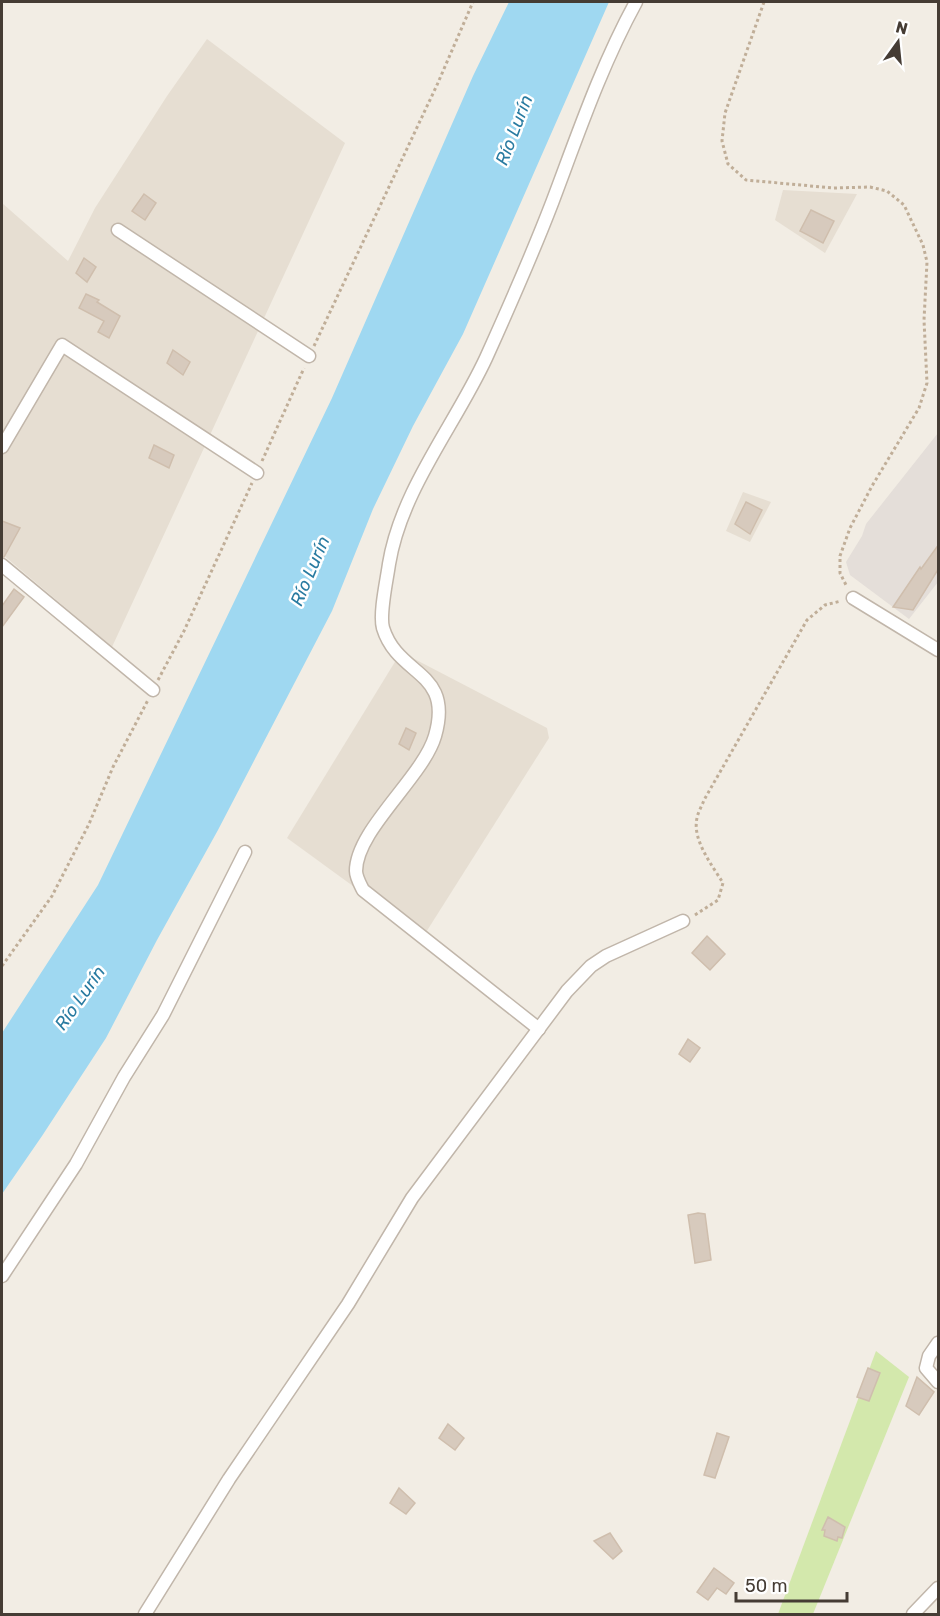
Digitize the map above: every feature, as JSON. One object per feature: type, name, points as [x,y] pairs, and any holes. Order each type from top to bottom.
[{"type":"street","points":[[539,1029],[363,890],[355,873],[360,851],[435,738],[441,709],[433,686],[398,654],[383,627],[384,596],[392,549],[411,496],[485,360],[551,205],[598,80],[636,2]]},
{"type":"street","points":[[118,230],[309,356]]},
{"type":"street","points":[[2,447],[62,345],[257,472]]},
{"type":"street","points":[[2,565],[153,690]]},
{"type":"street","points":[[853,598],[939,650]]},
{"type":"street","points":[[2,1276],[75,1164],[124,1077],[163,1015],[245,852]]},
{"type":"street","points":[[145,1614],[229,1479],[348,1304],[412,1198],[567,991],[591,966],[606,956],[683,921]]},
{"type":"street","points":[[939,1344],[929,1356],[926,1368],[939,1382]]},
{"type":"street","points":[[913,1614],[939,1588]]},
{"type":"path","points":[[2,966],[52,896],[89,824],[113,767],[184,631],[309,356],[437,85],[473,2]]},
{"type":"path","points":[[683,921],[704,911],[718,900],[723,883],[703,850],[696,830],[697,818],[704,800],[807,620],[825,605],[853,598],[840,573],[840,556],[850,528],[872,486],[919,408],[927,383],[924,320],[927,262],[923,245],[904,205],[886,190],[870,187],[833,188],[746,180],[728,164],[722,141],[725,113],[764,2]]},
{"type":"shaded area","points":[[207,39],[345,143],[112,647],[2,554],[2,203],[68,261],[95,208],[167,96]]},
{"type":"shaded area","points":[[783,190],[857,194],[825,253],[775,220]]},
{"type":"shaded area","points":[[938,433],[938,582],[909,619],[850,575],[846,562],[862,536],[866,524]]},
{"type":"shaded area","points":[[743,492],[771,502],[750,542],[726,531]]},
{"type":"shaded area","points":[[401,652],[547,728],[549,738],[423,937],[287,838]]},
{"type":"green space","points":[[876,1351],[909,1377],[813,1614],[778,1614]]},
{"type":"water","name":"Río Lurín","points":[[509,2],[609,2],[463,334],[413,426],[373,509],[332,611],[106,1038],[2,1194],[2,1033],[98,885],[332,398],[473,76]]},
{"type":"building","points":[[144,194],[156,203],[145,220],[132,211]]},
{"type":"building","points":[[811,210],[834,221],[823,243],[800,231]]},
{"type":"building","points":[[84,258],[96,267],[87,282],[76,273]]},
{"type":"building","points":[[86,294],[99,300],[97,302],[120,316],[109,338],[98,332],[104,321],[79,308]]},
{"type":"building","points":[[173,350],[190,362],[183,375],[167,363]]},
{"type":"building","points":[[154,445],[174,455],[169,468],[149,458]]},
{"type":"building","points":[[746,502],[762,510],[750,534],[735,524]]},
{"type":"building","points":[[2,521],[20,528],[4,557],[2,557]]},
{"type":"building","points":[[939,544],[939,568],[913,610],[893,607],[920,567],[921,569]]},
{"type":"building","points":[[14,589],[24,597],[2,627],[2,606]]},
{"type":"building","points":[[406,728],[416,733],[409,750],[399,744]]},
{"type":"building","points":[[707,936],[725,954],[710,970],[692,953]]},
{"type":"building","points":[[688,1039],[700,1048],[690,1062],[679,1054]]},
{"type":"building","points":[[705,1214],[711,1260],[695,1263],[688,1215]]},
{"type":"building","points":[[868,1368],[880,1373],[869,1401],[857,1397]]},
{"type":"building","points":[[917,1377],[934,1392],[919,1415],[906,1406]]},
{"type":"building","points":[[448,1424],[464,1438],[455,1450],[439,1438]]},
{"type":"building","points":[[717,1433],[729,1437],[715,1478],[704,1475]]},
{"type":"building","points":[[399,1488],[415,1503],[406,1514],[390,1503]]},
{"type":"building","points":[[828,1517],[845,1527],[842,1538],[838,1537],[837,1541],[824,1536],[825,1530],[822,1530]]},
{"type":"building","points":[[610,1533],[622,1551],[613,1559],[594,1541]]},
{"type":"building","points":[[714,1568],[734,1583],[726,1594],[717,1588],[708,1600],[697,1592]]}]
